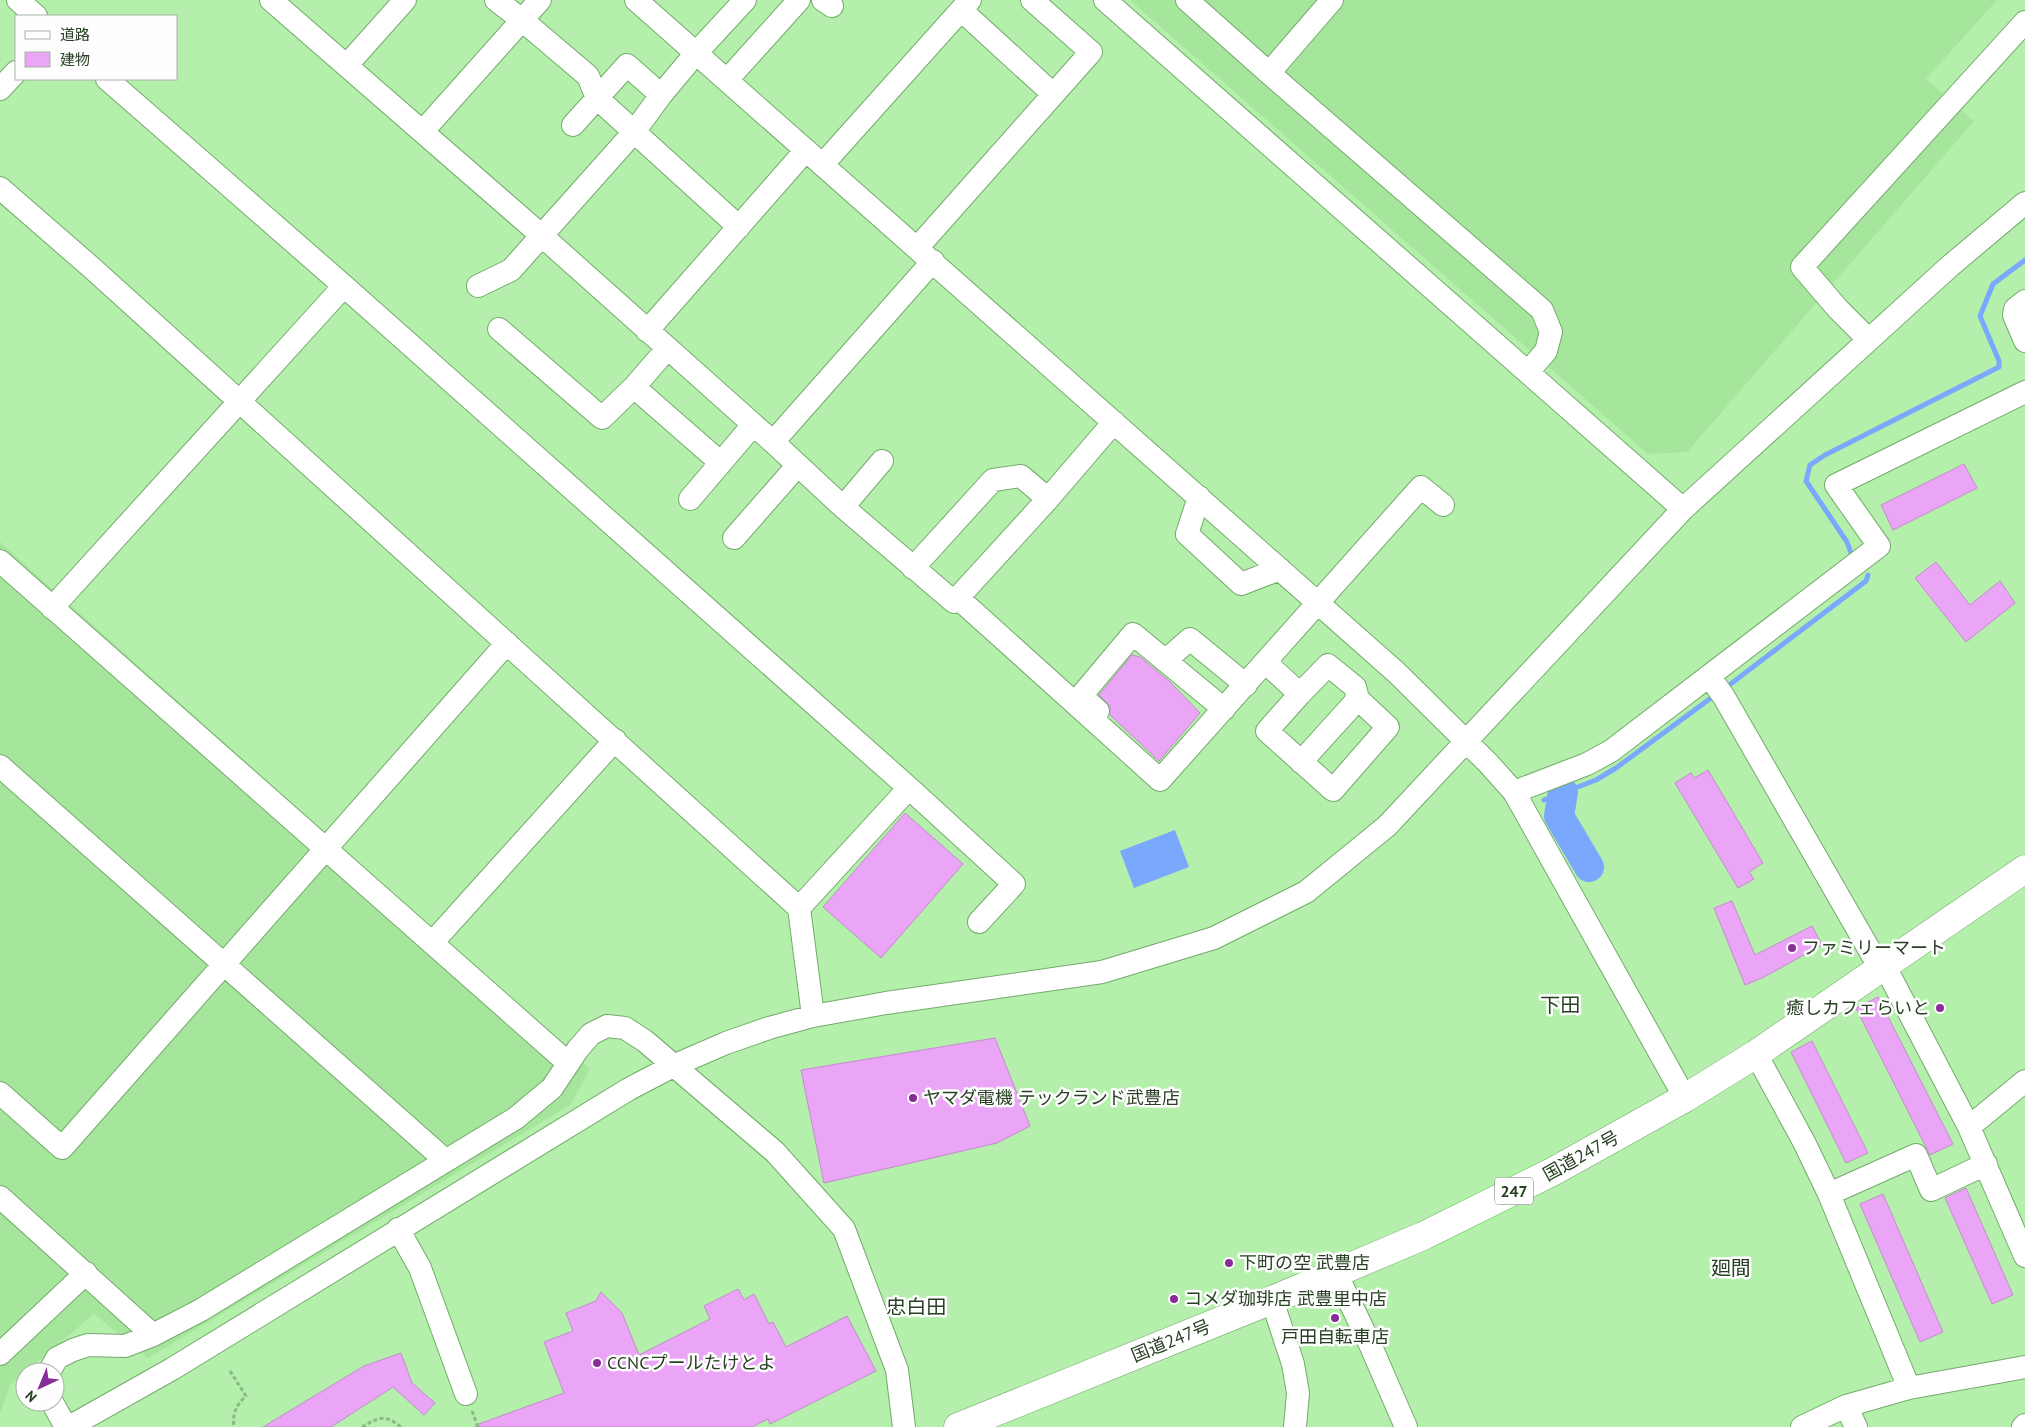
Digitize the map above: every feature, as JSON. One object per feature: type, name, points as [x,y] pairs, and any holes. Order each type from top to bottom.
[{"type":"highway","name":"国道247号","points":[[958,1427],[1272,1300],[1423,1236],[1554,1171],[1685,1098],[1756,1054],[1881,966],[2025,869]]},
{"type":"street","points":[[18,0],[35,15]]},
{"type":"street","points":[[271,0],[542,235],[843,507],[954,602],[1048,499],[1114,422]]},
{"type":"street","points":[[347,66],[405,0]]},
{"type":"street","points":[[496,0],[588,76],[597,98],[739,227]]},
{"type":"street","points":[[423,131],[540,0]]},
{"type":"street","points":[[636,0],[1397,673],[1514,792],[1685,1098]]},
{"type":"street","points":[[478,286],[511,270],[634,132],[661,95],[696,53],[745,0]]},
{"type":"street","points":[[726,80],[799,0]]},
{"type":"street","points":[[773,442],[1053,94],[1091,52],[1032,0]]},
{"type":"street","points":[[1105,0],[1683,509]]},
{"type":"street","points":[[1188,0],[1269,73],[1542,310],[1551,332],[1546,351],[1528,372]]},
{"type":"street","points":[[1269,73],[1332,0]]},
{"type":"street","points":[[647,331],[739,227],[815,157],[966,5],[1053,94]]},
{"type":"street","points":[[1868,339],[1838,309],[1802,267],[2025,22]]},
{"type":"street","points":[[573,125],[627,65],[661,95]]},
{"type":"street","points":[[0,89],[15,73]]},
{"type":"street","points":[[108,80],[344,286],[909,788],[1014,884],[979,922]]},
{"type":"street","points":[[0,188],[239,401],[799,908],[813,1016]]},
{"type":"street","points":[[58,1412],[67,1427],[172,1369],[398,1229],[630,1089],[673,1066],[726,1043],[769,1028],[813,1016],[886,1003],[1102,972],[1214,938],[1306,892],[1386,826],[1683,509],[1868,339],[2025,202]]},
{"type":"street","points":[[52,608],[344,286]]},
{"type":"street","points":[[2025,300],[2015,309],[2014,315],[2025,341]]},
{"type":"street","points":[[498,329],[602,418],[634,387],[667,349]]},
{"type":"street","points":[[634,387],[721,463]]},
{"type":"street","points":[[1514,792],[1600,758],[1716,685],[1879,546],[1836,485],[2025,392]]},
{"type":"street","points":[[690,499],[753,425]]},
{"type":"street","points":[[843,507],[882,461]]},
{"type":"street","points":[[734,538],[798,465]]},
{"type":"street","points":[[913,568],[993,480],[1021,476],[1048,499]]},
{"type":"street","points":[[1162,779],[1421,487],[1443,505]]},
{"type":"street","points":[[1199,497],[1187,534],[1241,584],[1280,569]]},
{"type":"street","points":[[0,561],[568,1063]]},
{"type":"street","points":[[958,598],[1162,779]]},
{"type":"street","points":[[1162,779],[1081,696],[1133,634],[1224,709]]},
{"type":"street","points":[[1166,660],[1190,639],[1246,685]]},
{"type":"street","points":[[0,1093],[62,1148],[507,643]]},
{"type":"street","points":[[1266,663],[1300,694]]},
{"type":"street","points":[[1328,665],[1355,686],[1358,700],[1388,727],[1333,790],[1267,732],[1300,694],[1328,665]]},
{"type":"street","points":[[1716,685],[1872,956],[1891,978],[1969,1127],[2025,1256]]},
{"type":"street","points":[[1301,762],[1358,700]]},
{"type":"street","points":[[432,943],[615,740]]},
{"type":"street","points":[[0,766],[445,1160]]},
{"type":"street","points":[[799,908],[909,788]]},
{"type":"street","points":[[55,1362],[57,1358],[73,1350],[88,1346],[125,1346],[154,1335],[202,1310],[523,1112],[552,1088],[578,1049],[591,1034],[607,1026],[625,1028],[645,1041],[775,1152],[844,1229],[897,1370],[904,1427]]},
{"type":"street","points":[[1756,1054],[1804,1142],[1829,1194],[1909,1388]]},
{"type":"street","points":[[1969,1127],[2025,1082]]},
{"type":"street","points":[[1829,1194],[1916,1155],[1931,1190],[1986,1164]]},
{"type":"street","points":[[0,1196],[154,1335]]},
{"type":"street","points":[[398,1229],[420,1268],[466,1394]]},
{"type":"street","points":[[0,1354],[86,1272]]},
{"type":"street","points":[[1336,1273],[1406,1427]]},
{"type":"street","points":[[1272,1300],[1293,1364],[1298,1393],[1295,1427]]},
{"type":"street","points":[[1802,1427],[1846,1406],[1909,1388],[2025,1367]]},
{"type":"street","points":[[1846,1406],[1856,1427]]},
{"type":"path","points":[[230,1371],[246,1396],[235,1410],[233,1418],[234,1427]]},
{"type":"path","points":[[362,1427],[376,1419],[384,1418],[401,1427]]},
{"type":"shaded area","points":[[1130,0],[1997,0],[1926,79],[1974,121],[1687,452],[1648,454]]},
{"type":"shaded area","points":[[0,542],[590,1069],[570,1105],[148,1358],[94,1314],[37,1362],[15,1362],[15,1381],[10,1385],[0,1414]]},
{"type":"water","points":[[1175,830],[1189,867],[1134,888],[1120,851]]},
{"type":"building","points":[[1964,464],[1977,488],[1893,530],[1881,505]]},
{"type":"building","points":[[1936,562],[1970,605],[2000,581],[2015,603],[1966,642],[1915,578]]},
{"type":"building","points":[[1132,655],[1140,657],[1169,681],[1200,713],[1159,761],[1110,715],[1110,706],[1099,695]]},
{"type":"building","points":[[1708,770],[1763,863],[1749,872],[1754,879],[1738,888],[1675,783],[1691,773],[1694,778]]},
{"type":"building","points":[[905,813],[963,864],[881,958],[823,907]]},
{"type":"building","points":[[1732,901],[1755,955],[1812,926],[1822,945],[1764,977],[1745,985],[1714,908]]},
{"type":"building","points":[[1878,997],[1953,1144],[1930,1155],[1856,1008]]},
{"type":"building","name":"ヤマダ電機 テックランド武豊店","points":[[995,1038],[1030,1126],[997,1143],[824,1183],[801,1070]]},
{"type":"building","points":[[1812,1041],[1868,1153],[1846,1163],[1791,1052]]},
{"type":"building","points":[[1966,1188],[2013,1295],[1992,1304],[1945,1198]]},
{"type":"building","points":[[1883,1194],[1943,1332],[1920,1342],[1860,1204]]},
{"type":"building","points":[[738,1289],[744,1300],[754,1294],[769,1324],[773,1322],[786,1347],[847,1316],[876,1371],[770,1424],[768,1419],[752,1427],[476,1427],[476,1425],[564,1393],[544,1342],[573,1331],[566,1313],[596,1301],[601,1292],[622,1313],[639,1355],[710,1319],[704,1306]]},
{"type":"building","points":[[401,1353],[412,1383],[435,1403],[424,1415],[393,1387],[331,1427],[263,1427],[364,1366]]},
{"type":"waterway","points":[[1851,553],[1847,542],[1806,481],[1810,465],[1825,455],[1999,367],[1999,361],[1980,316],[1993,284],[2025,260]]},
{"type":"waterway","points":[[1724,689],[1866,581],[1868,575]]},
{"type":"waterway","points":[[1544,800],[1596,780],[1616,768],[1715,695]]},
{"type":"waterway","points":[[1563,792],[1559,816],[1589,867]]},
{"type":"place","name":"ファミリーマート","points":[[1792,948]]},
{"type":"place","name":"癒しカフェらいと","points":[[1940,1008]]},
{"type":"place","name":"ヤマダ電機 テックランド武豊店","points":[[913,1098]]},
{"type":"place","name":"下町の空 武豊店","points":[[1229,1263]]},
{"type":"place","name":"コメダ珈琲店 武豊里中店","points":[[1174,1299]]},
{"type":"place","name":"戸田自転車店","points":[[1335,1318]]},
{"type":"place","name":"CCNCプールたけとよ","points":[[597,1363]]},
{"type":"district","name":"下田","points":[[1560,1005]]},
{"type":"district","name":"廻間","points":[[1731,1268]]},
{"type":"district","name":"忠白田","points":[[916,1307]]}]
